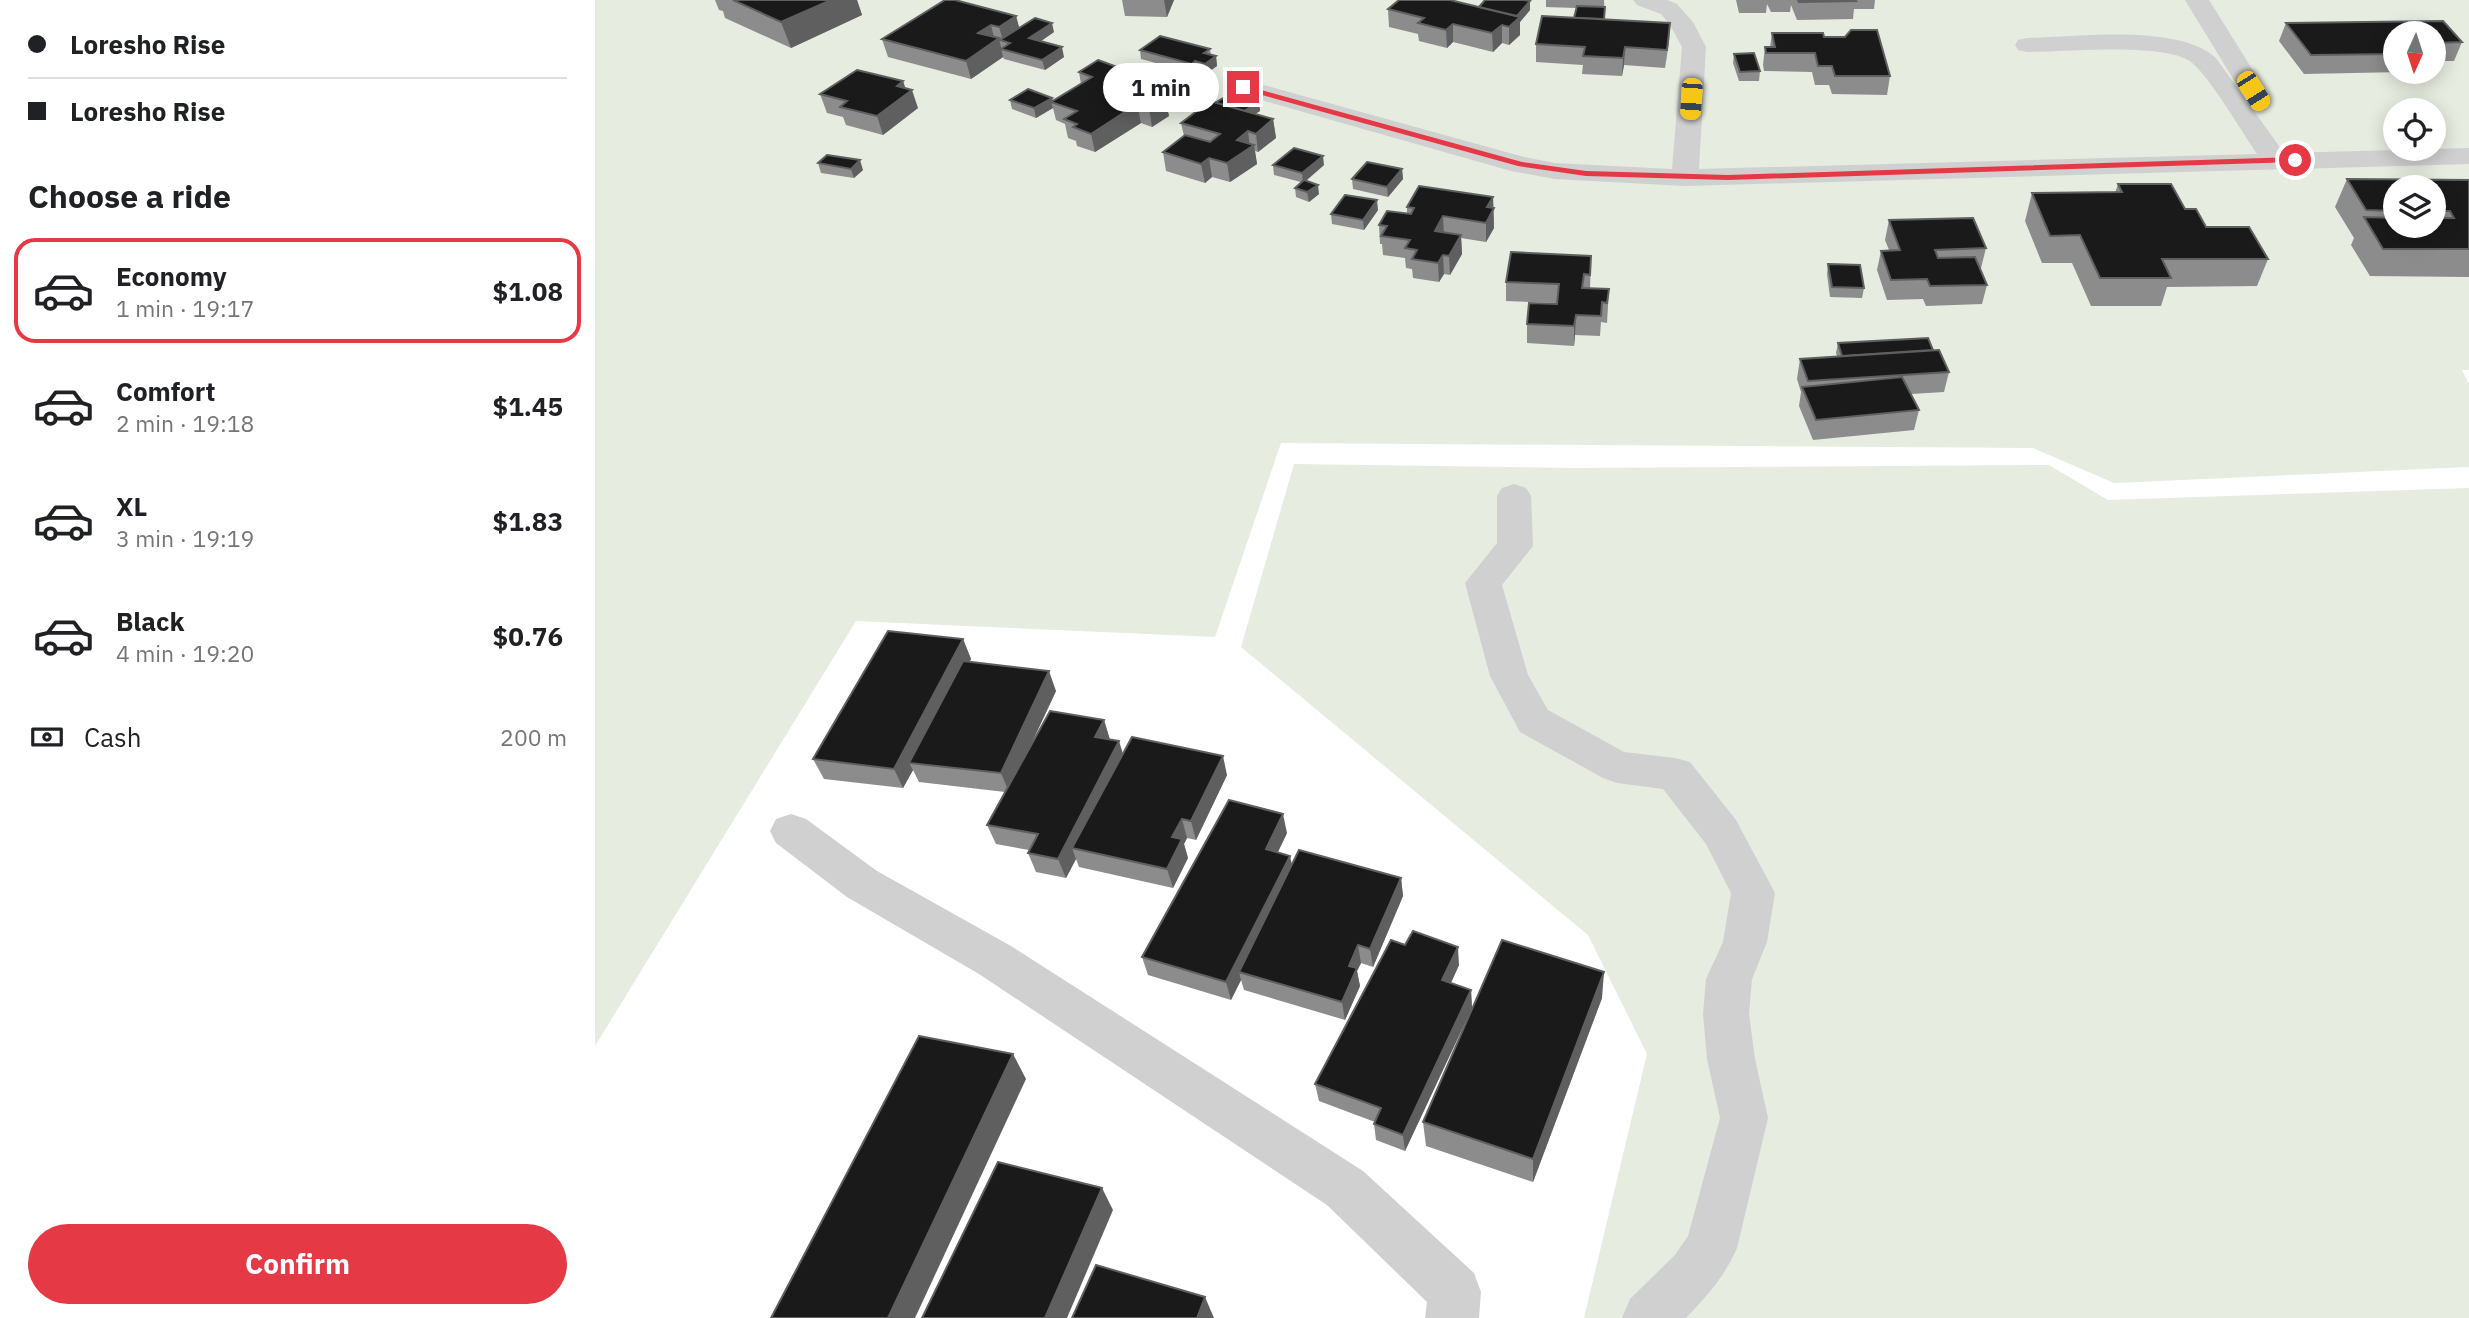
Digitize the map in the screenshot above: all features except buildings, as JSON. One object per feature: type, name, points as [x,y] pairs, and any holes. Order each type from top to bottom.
[{"type":"street","points":[[1645,0],[1669,9],[1681,22],[1694,47],[1685,178]]},
{"type":"street","points":[[2197,0],[2285,160]]},
{"type":"street","points":[[2027,45],[2150,46],[2180,48],[2197,54],[2285,160]]},
{"type":"street","points":[[1243,87],[1521,164],[1586,174],[1685,178],[2469,156]]},
{"type":"street","points":[[1514,496],[1515,546],[1483,583],[1509,676],[1534,721],[1617,767],[1675,774],[1721,832],[1753,893],[1745,942],[1729,979],[1726,1014],[1731,1059],[1744,1118],[1711,1248],[1693,1273],[1649,1318]]},
{"type":"street","points":[[791,831],[862,884],[995,960],[1345,1188],[1455,1292],[1452,1318]]},
{"type":"shaded area","points":[[595,0],[2469,0],[2469,370],[2462,370],[2469,384],[2469,467],[2114,483],[2033,448],[1281,443],[1215,637],[856,621],[595,1046]]},
{"type":"shaded area","points":[[1294,464],[1574,468],[2049,465],[2108,500],[2469,488],[2469,1318],[1584,1318],[1647,1054],[1588,935],[1241,647]]},
{"type":"route","points":[[1243,87],[1521,164],[1586,174],[1685,178],[2295,160]]}]
